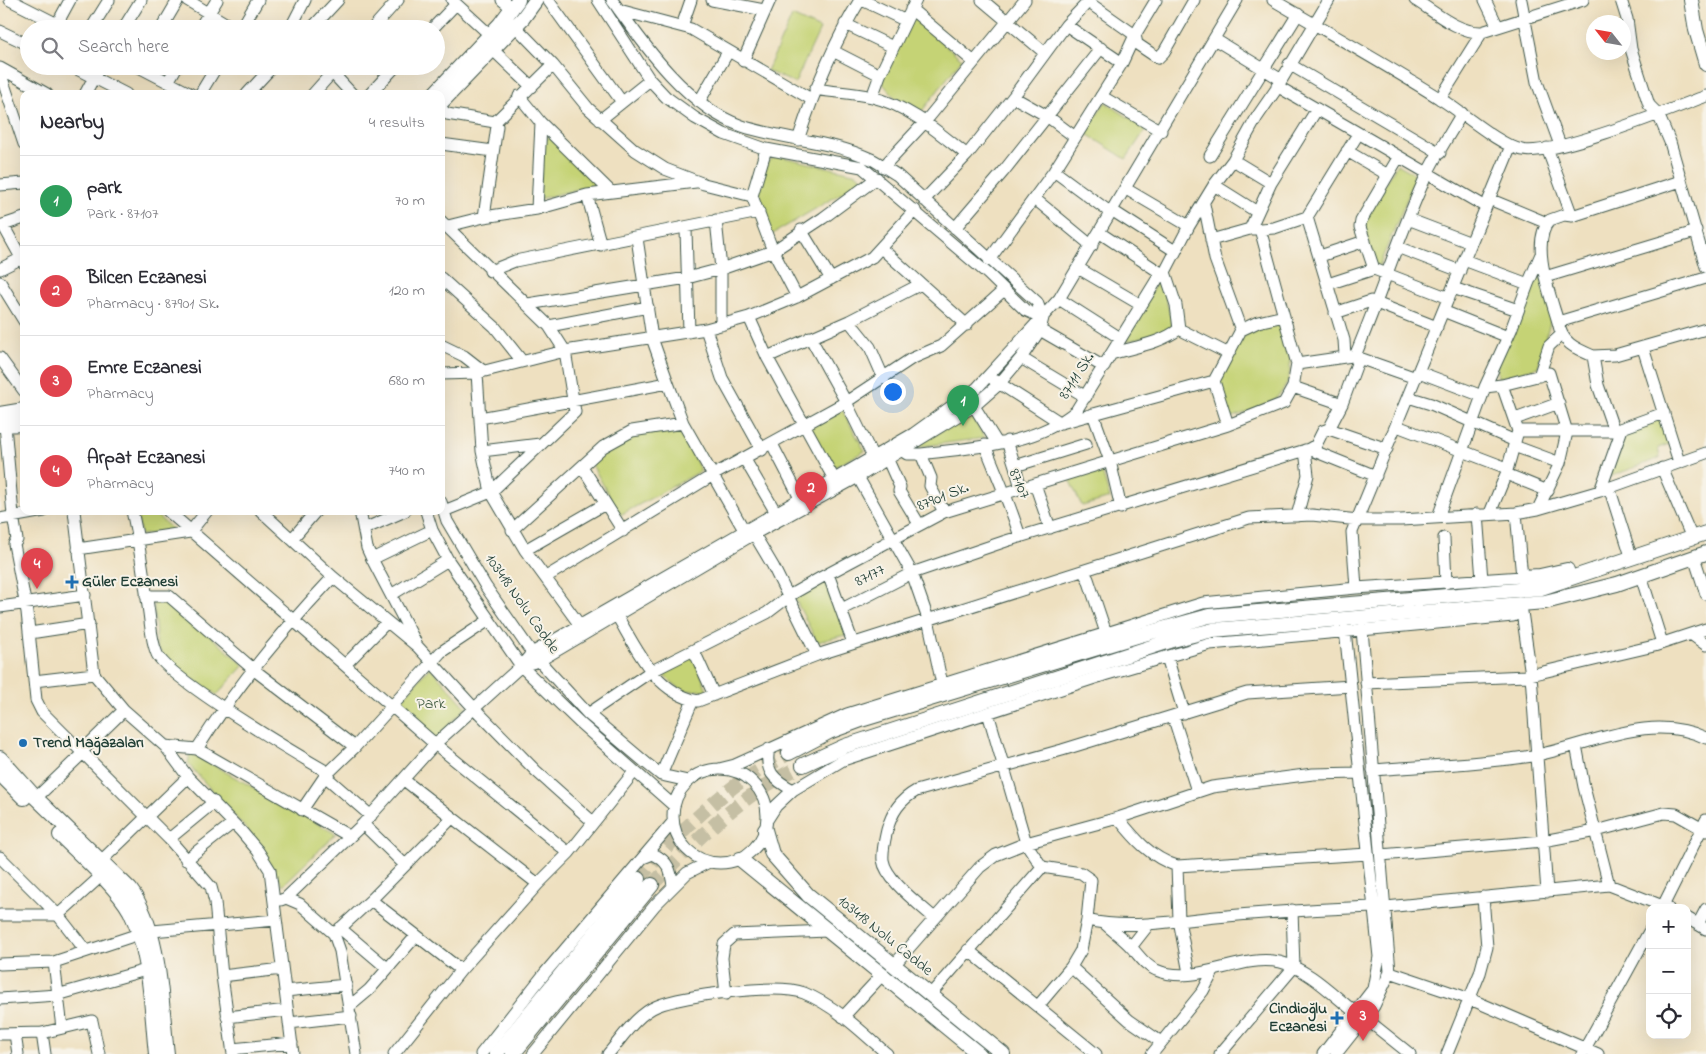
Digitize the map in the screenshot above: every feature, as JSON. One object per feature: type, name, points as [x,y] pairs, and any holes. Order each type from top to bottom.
[{"type":"main road","points":[[445,99],[515,26],[536,0]]},
{"type":"main road","points":[[1691,0],[1694,24],[1706,64]]},
{"type":"main road","points":[[1697,0],[1705,40]]},
{"type":"main road","points":[[438,90],[490,35],[511,3]]},
{"type":"main road","points":[[2,421],[20,412]]},
{"type":"main road","points":[[2,421],[20,423]]},
{"type":"main road","points":[[789,753],[829,732],[864,719],[1209,616],[1542,588],[1631,556],[1706,533]]},
{"type":"main road","points":[[1522,612],[1546,602],[1617,584],[1700,555]]},
{"type":"main road","points":[[1522,577],[1552,574],[1591,563],[1631,556]]},
{"type":"main road","points":[[803,764],[845,746],[1173,640],[1213,630],[1546,602]]},
{"type":"main road","points":[[0,758],[36,798],[130,889],[141,904],[167,1054]]},
{"type":"main road","points":[[0,774],[100,877],[129,910],[145,932],[146,970],[156,1054]]},
{"type":"main road","name":"103418 Nolu Cadde","points":[[766,825],[772,854],[808,895],[1002,1054]]},
{"type":"main road","points":[[740,859],[979,1054]]},
{"type":"main road","points":[[496,1054],[639,879]]},
{"type":"main road","points":[[513,1054],[652,885]]},
{"type":"street","points":[[10,0],[24,3],[52,20]]},
{"type":"street","points":[[64,20],[70,0]]},
{"type":"street","points":[[96,20],[109,0]]},
{"type":"street","points":[[129,20],[141,0]]},
{"type":"street","points":[[166,20],[178,0]]},
{"type":"street","points":[[188,0],[220,20]]},
{"type":"street","points":[[205,20],[217,0]]},
{"type":"street","points":[[246,20],[258,0]]},
{"type":"street","points":[[295,20],[305,0]]},
{"type":"street","points":[[319,20],[338,0]]},
{"type":"street","points":[[380,20],[398,0]]},
{"type":"street","points":[[548,0],[622,102]]},
{"type":"street","points":[[598,0],[650,80],[666,97],[695,118],[724,134],[766,150],[862,167],[915,210],[1025,310],[1043,318]]},
{"type":"street","points":[[274,901],[286,898],[367,820],[435,744],[473,707],[521,666],[616,614],[749,532],[775,511],[873,457],[954,407],[994,380],[1021,358],[1040,330],[1043,318],[1037,302],[924,200],[883,166],[872,159],[840,148],[798,140],[740,125],[699,102],[661,65],[612,0]]},
{"type":"street","points":[[682,26],[691,0]]},
{"type":"street","points":[[712,0],[767,5],[743,61]]},
{"type":"street","points":[[798,140],[813,94],[845,24],[861,0],[904,20]]},
{"type":"street","points":[[982,0],[1045,53]]},
{"type":"street","points":[[883,166],[925,122],[1025,0]]},
{"type":"street","points":[[989,260],[1054,171],[1122,63],[1135,35],[1156,0]]},
{"type":"street","points":[[924,200],[967,155],[1014,97],[1066,25],[1089,1],[1135,35],[1137,44],[1158,58],[1164,52],[1194,0]]},
{"type":"street","points":[[536,657],[579,624],[749,532],[858,477],[974,406],[1031,328],[1060,299],[1161,132],[1237,0]]},
{"type":"street","points":[[1273,0],[1440,99],[1511,146],[1522,150],[1560,145],[1658,114],[1706,96]]},
{"type":"street","name":"87111 Sk.","points":[[901,450],[907,454],[921,454],[1002,442],[1045,432],[1061,424],[1076,411],[1120,338],[1163,273],[1214,185],[1233,160],[1329,0]]},
{"type":"street","points":[[1415,0],[1466,30],[1482,32],[1577,1]]},
{"type":"street","points":[[1485,0],[1497,26]]},
{"type":"street","points":[[1522,0],[1537,82],[1560,145]]},
{"type":"street","points":[[1620,0],[1627,19],[1631,49],[1649,104],[1658,114],[1670,142],[1706,267]]},
{"type":"street","points":[[439,20],[454,2],[490,35]]},
{"type":"street","points":[[872,97],[904,20],[914,5],[974,62]]},
{"type":"street","points":[[619,10],[691,29],[743,61],[813,94],[872,97],[896,106],[925,122],[967,155]]},
{"type":"street","points":[[1210,156],[1298,14]]},
{"type":"street","points":[[845,24],[892,47]]},
{"type":"street","points":[[1066,25],[1122,63]]},
{"type":"street","points":[[515,26],[553,65],[600,120],[642,155],[665,169],[697,182],[752,196]]},
{"type":"street","points":[[0,31],[20,41]]},
{"type":"street","points":[[1440,99],[1482,32]]},
{"type":"street","points":[[1214,39],[1263,70],[1316,109],[1427,175],[1488,203],[1547,223],[1564,215],[1572,216],[1681,181]]},
{"type":"street","points":[[955,228],[1003,172],[1102,48]]},
{"type":"street","points":[[492,49],[532,87]]},
{"type":"street","points":[[833,51],[880,75]]},
{"type":"street","points":[[699,102],[728,52]]},
{"type":"street","points":[[1289,64],[1440,152]]},
{"type":"street","points":[[495,122],[553,65]]},
{"type":"street","points":[[0,70],[39,90]]},
{"type":"street","points":[[0,70],[4,100],[20,123]]},
{"type":"street","points":[[90,75],[118,90]]},
{"type":"street","points":[[155,75],[183,90]]},
{"type":"street","points":[[168,82],[172,75]]},
{"type":"street","points":[[202,90],[212,75]]},
{"type":"street","points":[[251,90],[264,75]]},
{"type":"street","points":[[316,90],[327,75]]},
{"type":"street","points":[[337,75],[349,90]]},
{"type":"street","points":[[374,90],[388,75]]},
{"type":"street","points":[[87,90],[94,77]]},
{"type":"street","points":[[600,120],[650,80]]},
{"type":"street","points":[[520,96],[541,123],[611,192]]},
{"type":"street","points":[[1101,96],[1161,132]]},
{"type":"street","points":[[1014,97],[1047,116],[1075,138]]},
{"type":"street","points":[[1316,109],[1271,183],[1256,212],[1255,229],[1284,316],[1297,364],[1292,387],[1342,404]]},
{"type":"street","points":[[445,112],[495,122]]},
{"type":"street","points":[[1329,429],[1342,404],[1353,357],[1377,303],[1386,273],[1408,219],[1427,175],[1462,113]]},
{"type":"street","points":[[484,217],[497,126],[495,122]]},
{"type":"street","points":[[537,209],[541,123]]},
{"type":"street","points":[[1211,240],[1255,229],[1274,228],[1307,218],[1358,134]]},
{"type":"street","points":[[445,145],[493,152]]},
{"type":"street","points":[[1356,588],[1352,532],[1511,146]]},
{"type":"street","points":[[1547,148],[1572,216]]},
{"type":"street","points":[[766,150],[752,196],[773,251],[796,297]]},
{"type":"street","points":[[1347,151],[1388,175]]},
{"type":"street","points":[[1374,268],[1360,227],[1361,221],[1398,158]]},
{"type":"street","points":[[1233,160],[1271,183]]},
{"type":"street","points":[[1054,171],[1112,212],[1175,251]]},
{"type":"street","points":[[528,304],[687,278],[721,269],[773,251],[801,230],[823,218],[877,178]]},
{"type":"street","points":[[445,224],[537,209],[587,195],[697,182]]},
{"type":"street","points":[[0,185],[20,183]]},
{"type":"street","points":[[1214,185],[1256,212]]},
{"type":"street","points":[[1126,189],[1189,226]]},
{"type":"street","points":[[587,195],[601,245]]},
{"type":"street","points":[[1035,199],[1092,246]]},
{"type":"street","points":[[1204,204],[1211,240],[1224,285],[1241,330]]},
{"type":"street","points":[[445,374],[479,371],[565,351],[706,329],[749,317],[796,297],[872,257],[915,210]]},
{"type":"street","points":[[490,271],[515,261],[759,212]]},
{"type":"street","points":[[1307,218],[1344,340],[1353,357]]},
{"type":"street","points":[[20,219],[2,226],[20,254]]},
{"type":"street","points":[[1408,219],[1471,243]]},
{"type":"street","points":[[716,220],[721,269],[721,325]]},
{"type":"street","points":[[1438,517],[1471,423],[1541,254],[1547,223]]},
{"type":"street","points":[[445,225],[490,271],[528,304],[549,326],[565,351],[575,412],[491,492],[445,506]]},
{"type":"street","points":[[686,228],[689,332]]},
{"type":"street","points":[[801,230],[831,279]]},
{"type":"street","points":[[1544,277],[1696,230]]},
{"type":"street","points":[[1100,233],[1163,273],[1176,305],[1178,328],[1170,336],[1111,354]]},
{"type":"street","points":[[637,238],[646,286],[652,338],[683,422],[713,475],[773,566],[787,598],[817,655]]},
{"type":"street","points":[[1320,256],[1365,241]]},
{"type":"street","points":[[1397,247],[1528,284]]},
{"type":"street","points":[[881,248],[967,324]]},
{"type":"street","points":[[1541,254],[1544,277],[1558,322],[1560,335],[1572,347],[1593,356],[1615,355],[1706,329]]},
{"type":"street","points":[[0,269],[20,260]]},
{"type":"street","points":[[1078,268],[1141,305]]},
{"type":"street","points":[[1328,284],[1374,268],[1451,293],[1518,310]]},
{"type":"street","points":[[1558,322],[1706,278]]},
{"type":"street","points":[[0,282],[20,314]]},
{"type":"street","points":[[445,282],[495,327],[522,361]]},
{"type":"street","points":[[767,357],[810,336],[849,321],[921,284]]},
{"type":"street","points":[[546,577],[623,532],[713,475],[762,450],[846,402],[884,379],[911,359],[941,346],[1004,290]]},
{"type":"street","points":[[1060,299],[1120,338]]},
{"type":"street","points":[[1336,313],[1371,301],[1437,327]]},
{"type":"street","points":[[549,326],[648,307]]},
{"type":"street","points":[[1443,312],[1508,337]]},
{"type":"street","points":[[1228,425],[1214,381],[1227,353],[1241,330],[1258,322],[1284,316]]},
{"type":"street","points":[[749,317],[767,357],[834,479]]},
{"type":"street","points":[[849,321],[870,347],[884,379]]},
{"type":"street","points":[[1178,328],[1227,353]]},
{"type":"street","points":[[706,329],[722,378],[762,450]]},
{"type":"street","points":[[1040,330],[1104,367]]},
{"type":"street","points":[[1539,376],[1549,346],[1560,335]]},
{"type":"street","points":[[810,336],[873,457]]},
{"type":"street","points":[[445,346],[464,356],[479,371],[482,452],[491,492],[525,550],[579,624]]},
{"type":"street","points":[[1643,348],[1679,462]]},
{"type":"street","points":[[1593,356],[1598,385],[1618,430],[1605,489],[1631,556]]},
{"type":"street","points":[[1297,364],[1353,357],[1484,391],[1549,373],[1567,432],[1560,463],[1538,509]]},
{"type":"street","points":[[0,358],[3,370],[20,387]]},
{"type":"street","points":[[1021,358],[1086,397]]},
{"type":"street","points":[[994,380],[1061,424],[1214,381]]},
{"type":"street","points":[[480,418],[668,383]]},
{"type":"street","points":[[1490,513],[1506,471],[1515,439],[1515,419],[1502,385]]},
{"type":"street","name":"87901 Sk.","points":[[588,714],[650,672],[767,613],[787,598],[828,574],[944,512],[1003,492],[1228,425],[1284,403],[1292,387]]},
{"type":"street","points":[[1408,397],[1431,404],[1471,423],[1515,439],[1560,463]]},
{"type":"street","points":[[1515,419],[1559,403]]},
{"type":"street","points":[[974,406],[1002,442],[1015,466],[1021,488]]},
{"type":"street","points":[[1515,439],[1567,432],[1618,430],[1664,413]]},
{"type":"street","points":[[1093,414],[1110,461],[1122,508]]},
{"type":"street","points":[[2,421],[17,540],[14,544],[30,633],[36,700],[42,712],[168,839],[210,887],[215,902],[222,976],[233,1052],[292,1048],[270,870],[258,851],[214,802],[188,777],[165,746],[124,710],[94,674],[86,594],[74,515]]},
{"type":"street","points":[[512,530],[583,468],[604,447],[632,431],[683,422]]},
{"type":"street","points":[[1397,426],[1462,449],[1548,491]]},
{"type":"street","points":[[1307,450],[1316,445],[1323,431],[1329,429],[1387,449]]},
{"type":"street","points":[[482,452],[540,444]]},
{"type":"street","points":[[772,444],[800,498]]},
{"type":"street","points":[[1015,466],[1086,444]]},
{"type":"street","name":"87107","points":[[985,445],[1003,492],[1012,509],[1020,537]]},
{"type":"street","points":[[1307,450],[1376,476]]},
{"type":"street","points":[[1297,516],[1308,475],[1307,450]]},
{"type":"street","name":"87177","points":[[842,609],[912,573],[1020,537],[1122,508],[1307,450]]},
{"type":"street","points":[[616,614],[650,672],[666,687],[686,698],[698,701],[853,643],[1250,518],[1312,515],[1358,520],[1425,519],[1490,513],[1516,513],[1538,509],[1605,489],[1706,452]]},
{"type":"street","points":[[921,454],[931,478],[930,486],[944,512]]},
{"type":"street","points":[[744,458],[775,511]]},
{"type":"street","points":[[887,458],[900,486],[899,491],[919,524]]},
{"type":"street","points":[[583,468],[623,532]]},
{"type":"street","points":[[1662,468],[1692,538]]},
{"type":"street","points":[[858,477],[912,573],[928,619],[942,684]]},
{"type":"street","points":[[1035,484],[1050,528]]},
{"type":"street","points":[[525,550],[605,504]]},
{"type":"street","points":[[1516,513],[1522,577],[1356,588],[1203,603],[829,720],[735,765],[702,772],[688,782],[679,793],[674,806],[674,822],[681,843],[694,856],[707,862],[721,863],[740,859],[756,847],[776,806],[793,790],[843,760],[1167,656],[1210,644],[1345,630],[1513,616],[1522,612],[1531,675],[1547,892]]},
{"type":"street","points":[[0,519],[20,514]]},
{"type":"street","name":"103418 Nolu Cadde","points":[[445,514],[447,521],[486,587],[536,657],[588,714],[661,775],[688,782]]},
{"type":"street","points":[[1477,514],[1482,580]]},
{"type":"street","points":[[133,515],[152,640],[158,656],[171,669],[223,707],[327,775],[406,865]]},
{"type":"street","points":[[172,515],[392,708],[569,853]]},
{"type":"street","points":[[78,548],[190,532],[204,515]]},
{"type":"street","points":[[265,515],[333,577],[418,647],[473,707],[536,771],[593,822]]},
{"type":"street","points":[[292,539],[313,515]]},
{"type":"street","points":[[361,515],[372,559],[418,647]]},
{"type":"street","points":[[364,529],[396,515]]},
{"type":"street","points":[[427,515],[432,530],[448,560],[521,666],[580,723],[674,806]]},
{"type":"street","points":[[372,559],[432,530]]},
{"type":"street","points":[[1444,538],[1446,583]]},
{"type":"street","points":[[1700,555],[1706,594]]},
{"type":"street","points":[[391,595],[448,560]]},
{"type":"street","points":[[1083,571],[1088,579],[1106,633]]},
{"type":"street","points":[[828,574],[853,643]]},
{"type":"street","points":[[1641,576],[1662,644]]},
{"type":"street","points":[[197,749],[223,707],[253,668],[293,620],[333,577]]},
{"type":"street","points":[[0,605],[25,604],[86,594]]},
{"type":"street","points":[[146,596],[169,596],[253,668],[355,747]]},
{"type":"street","points":[[302,810],[327,775],[392,708],[441,652],[490,620]]},
{"type":"street","points":[[344,666],[387,622]]},
{"type":"street","points":[[30,633],[89,624]]},
{"type":"street","points":[[1323,1054],[1382,992],[1390,972],[1362,629]]},
{"type":"street","points":[[1366,683],[1531,675],[1662,644],[1706,629]]},
{"type":"street","points":[[1336,1054],[1361,1015],[1373,989],[1379,957],[1345,630]]},
{"type":"street","points":[[1691,634],[1706,646]]},
{"type":"street","points":[[694,651],[714,696]]},
{"type":"street","points":[[1167,656],[1178,714],[1197,792]]},
{"type":"street","points":[[34,681],[94,674]]},
{"type":"street","points":[[934,917],[898,885],[889,874],[883,861],[884,844],[895,808],[904,797],[916,791],[1247,693],[1350,686]]},
{"type":"street","points":[[661,775],[693,700]]},
{"type":"street","points":[[36,798],[124,710]]},
{"type":"street","points":[[988,713],[1026,843],[1042,867],[1081,873],[1088,876],[1091,880],[1087,920],[1081,950],[1071,968],[1038,1006]]},
{"type":"street","points":[[1373,770],[1537,754],[1641,729],[1673,727],[1692,731],[1706,738]]},
{"type":"street","points":[[1576,745],[1584,787],[1609,885]]},
{"type":"street","points":[[165,746],[197,749],[349,836]]},
{"type":"street","points":[[769,749],[767,762],[769,771],[778,782],[793,790]]},
{"type":"street","points":[[719,769],[738,772],[754,784],[764,800],[766,825]]},
{"type":"street","points":[[394,1054],[461,970],[538,884],[569,853],[634,772]]},
{"type":"street","points":[[894,965],[934,917],[980,867],[996,855],[1026,843],[1118,818],[1212,787],[1313,774],[1359,773]]},
{"type":"street","points":[[100,862],[188,777]]},
{"type":"street","points":[[404,780],[538,884]]},
{"type":"street","points":[[168,839],[214,802]]},
{"type":"street","points":[[1381,855],[1543,841],[1596,831],[1664,813],[1676,814],[1705,827],[1666,904]]},
{"type":"street","points":[[337,931],[371,900],[452,818]]},
{"type":"street","points":[[1118,818],[1148,852],[1163,862],[1177,866],[1368,854]]},
{"type":"street","points":[[481,1054],[545,973],[674,822]]},
{"type":"street","points":[[186,860],[233,823]]},
{"type":"street","points":[[643,858],[653,854],[663,859],[671,872],[673,886]]},
{"type":"street","points":[[0,857],[58,915],[86,951]]},
{"type":"street","points":[[533,1054],[655,904],[687,874],[707,862]]},
{"type":"street","points":[[1177,866],[1179,920],[1189,973]]},
{"type":"street","points":[[930,995],[1042,867]]},
{"type":"street","points":[[0,915],[58,915],[100,877]]},
{"type":"street","points":[[1386,907],[1609,885],[1656,904]]},
{"type":"street","points":[[1447,1054],[1470,999],[1487,947],[1483,897]]},
{"type":"street","points":[[286,898],[300,904],[387,968]]},
{"type":"street","points":[[371,900],[461,970]]},
{"type":"street","points":[[1087,920],[1106,924],[1149,924],[1292,910],[1373,907]]},
{"type":"street","points":[[1691,920],[1702,927],[1706,909]]},
{"type":"street","points":[[1220,1054],[1294,967],[1292,910]]},
{"type":"street","points":[[0,964],[54,962],[145,932],[276,920]]},
{"type":"street","points":[[1106,924],[1132,947],[1145,963],[1154,970],[1167,974],[1214,970],[1241,963],[1258,962],[1279,962],[1294,967],[1361,1015],[1410,1054]]},
{"type":"street","points":[[1132,947],[1149,924]]},
{"type":"street","points":[[337,931],[351,1011],[356,1054]]},
{"type":"street","points":[[726,994],[722,958],[724,944],[734,935],[827,931]]},
{"type":"street","points":[[289,1023],[351,1011],[416,936]]},
{"type":"street","points":[[1584,1051],[1646,937]]},
{"type":"street","points":[[968,950],[1096,1054]]},
{"type":"street","points":[[54,962],[56,995],[62,1028]]},
{"type":"street","points":[[222,976],[282,968]]},
{"type":"street","points":[[1071,968],[1129,1020],[1161,1042]]},
{"type":"street","points":[[0,999],[56,995],[146,970]]},
{"type":"street","points":[[1152,1054],[1203,990],[1214,970]]},
{"type":"street","points":[[1390,972],[1470,999],[1584,1051],[1598,1054]]},
{"type":"street","points":[[844,1018],[882,975]]},
{"type":"street","points":[[285,991],[346,985]]},
{"type":"street","points":[[608,1054],[638,1019],[656,1006],[706,995],[779,988],[802,992],[826,1003],[844,1018],[874,1050],[887,1054]]},
{"type":"street","points":[[227,1017],[287,1010]]},
{"type":"street","points":[[0,1034],[42,1033],[92,1021],[99,1054]]},
{"type":"street","points":[[42,1033],[45,1054]]},
{"type":"street","points":[[15,1034],[18,1054]]},
{"type":"green space","points":[[792,16],[820,29],[795,83],[767,71]]},
{"type":"green space","points":[[911,16],[962,59],[922,111],[896,99],[879,79]]},
{"type":"green space","points":[[1105,102],[1146,129],[1126,159],[1085,133]]},
{"type":"green space","points":[[551,137],[598,184],[539,199],[543,139]]},
{"type":"green space","points":[[778,156],[857,174],[864,180],[771,235],[758,190],[768,161]]},
{"type":"green space","points":[[1397,164],[1417,175],[1379,266],[1374,264],[1363,220]]},
{"type":"green space","points":[[1539,271],[1553,311],[1538,367],[1498,378],[1496,360]]},
{"type":"green space","points":[[1160,277],[1172,322],[1171,329],[1167,332],[1122,342]]},
{"type":"green space","points":[[1280,321],[1289,354],[1289,376],[1286,386],[1269,403],[1232,417],[1225,406],[1221,394],[1221,370],[1225,359],[1231,348],[1250,329]]},
{"type":"green space","points":[[841,408],[865,451],[831,469],[808,427]]},
{"type":"green space","points":[[969,413],[985,438],[916,447]]},
{"type":"green space","points":[[1662,417],[1672,443],[1658,448],[1660,458],[1606,478],[1623,435]]},
{"type":"green space","points":[[662,428],[679,429],[701,471],[620,515],[591,463],[621,439]]},
{"type":"green space","points":[[1100,465],[1110,498],[1082,506],[1067,475]]},
{"type":"green space","points":[[137,515],[156,515],[175,531],[141,535]]},
{"type":"green space","points":[[827,577],[849,634],[817,642],[793,595]]},
{"type":"green space","points":[[153,601],[175,606],[244,665],[217,695],[172,665],[157,647]]},
{"type":"green space","points":[[693,653],[707,690],[683,691],[659,672]]},
{"type":"green space","name":"Park","points":[[430,667],[466,707],[435,740],[396,706]]},
{"type":"green space","points":[[190,752],[336,834],[283,885],[248,831],[188,764]]},
{"type":"tunnel","points":[[639,879],[661,853],[697,817],[723,795],[742,781],[789,753]]},
{"type":"tunnel","points":[[652,885],[686,850],[722,818],[761,789],[803,765]]},
{"type":"place","name":"park","points":[[963,426]]},
{"type":"place","name":"Bilcen Eczanesi","points":[[811,513]]},
{"type":"place","name":"Güler Eczanesi","points":[[72,582]]},
{"type":"place","name":"Arpat Eczanesi","points":[[37,589]]},
{"type":"place","name":"Trend Mağazaları","points":[[23,743]]},
{"type":"place","name":"Cindioğlu Eczanesi","points":[[1337,1018]]},
{"type":"place","name":"Emre Eczanesi","points":[[1363,1041]]}]
